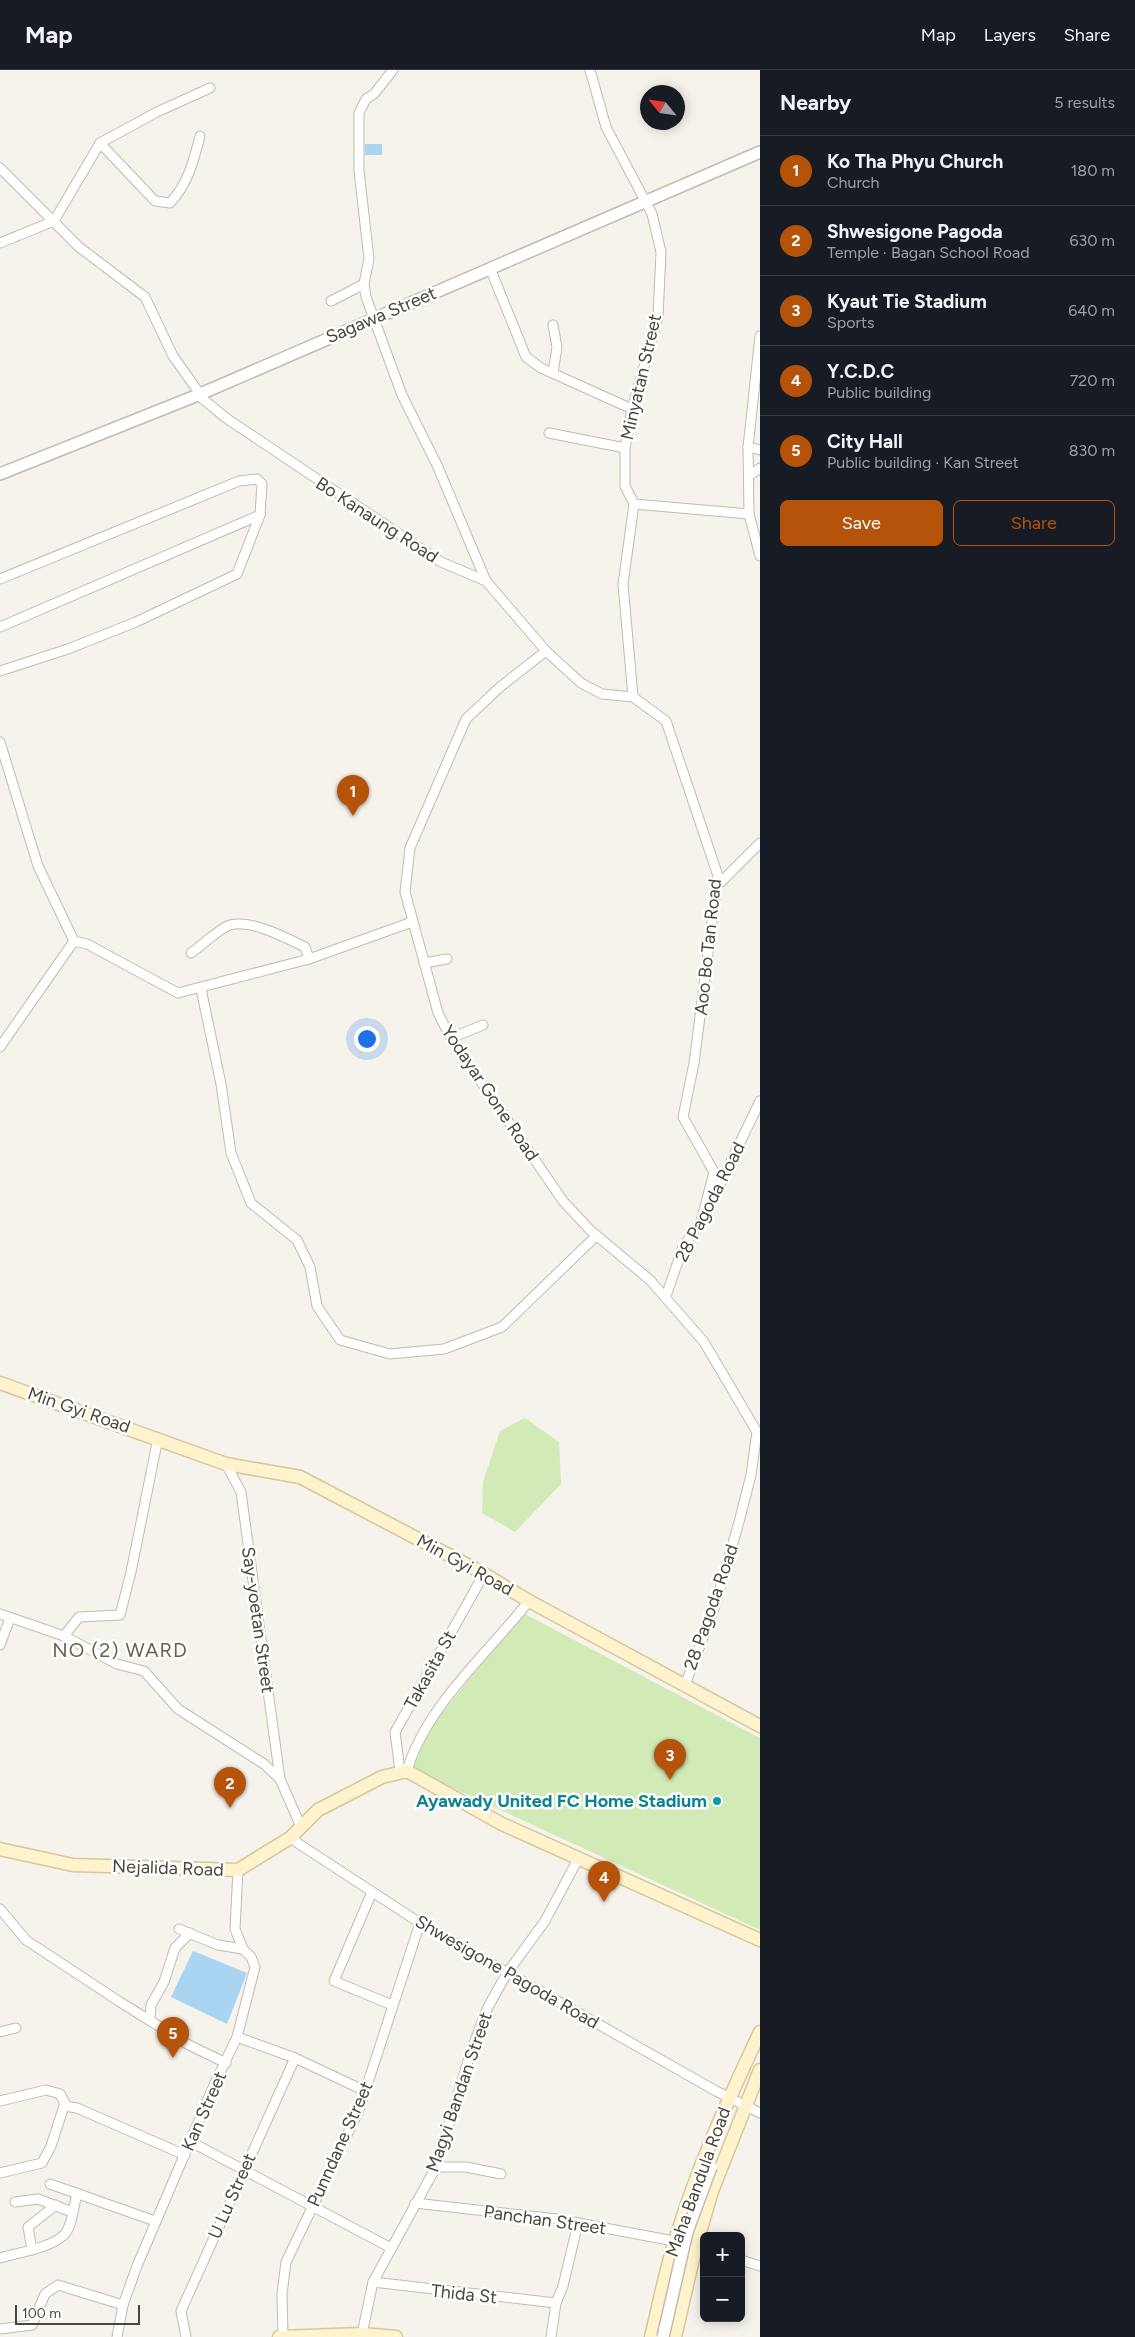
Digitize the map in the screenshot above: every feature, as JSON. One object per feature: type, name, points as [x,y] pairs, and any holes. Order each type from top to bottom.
[{"type":"main road","name":"Min Gyi Road","points":[[0,1383],[158,1438],[226,1464],[300,1477],[484,1574],[528,1601],[760,1726]]},
{"type":"main road","name":"Nejalida Road","points":[[0,1849],[73,1865],[238,1870],[290,1838],[318,1810],[382,1777],[403,1771]]},
{"type":"main road","points":[[403,1771],[502,1824],[760,1940]]},
{"type":"main road","name":"Maha Bandula Road","points":[[651,2337],[674,2241],[728,2098],[760,2032]]},
{"type":"main road","name":"Maha Bandula Road","points":[[703,2232],[712,2191],[760,2070]]},
{"type":"main road","name":"Maha Bandula Road","points":[[675,2337],[700,2247]]},
{"type":"main road","points":[[281,2337],[362,2334],[396,2337]]},
{"type":"street","points":[[393,70],[374,94],[366,99],[359,113],[360,171],[369,259],[364,284],[373,319],[402,395],[437,465],[486,581]]},
{"type":"street","name":"Minyatan Street","points":[[590,70],[606,127],[652,214],[662,252],[658,317],[632,409],[625,448],[625,486],[634,504],[623,584],[633,697]]},
{"type":"street","points":[[0,243],[54,221],[100,143],[156,112],[210,88]]},
{"type":"street","points":[[100,143],[155,201],[170,203],[180,193],[194,162],[200,136]]},
{"type":"street","name":"Sagawa Street","points":[[0,474],[199,394],[490,268],[646,203],[760,152]]},
{"type":"street","name":"Bo Kanaung Road","points":[[0,168],[79,247],[145,297],[173,356],[199,394],[242,429],[441,562],[486,581],[546,651]]},
{"type":"street","points":[[490,268],[526,358],[541,368],[632,409]]},
{"type":"street","points":[[331,301],[364,284]]},
{"type":"street","points":[[553,373],[558,347],[554,325]]},
{"type":"street","points":[[760,336],[748,447],[750,475],[749,514],[760,556]]},
{"type":"street","points":[[549,433],[625,448]]},
{"type":"street","points":[[748,447],[760,450]]},
{"type":"street","points":[[750,475],[760,468]]},
{"type":"street","points":[[0,578],[239,481],[257,479],[262,484],[260,515],[237,574],[136,622],[68,649],[0,671]]},
{"type":"street","points":[[634,504],[749,514]]},
{"type":"street","points":[[0,627],[260,515]]},
{"type":"street","points":[[546,651],[581,683],[602,694],[633,697]]},
{"type":"street","name":"Yodayar Gone Road","points":[[546,651],[500,687],[466,719],[410,848],[405,892],[438,1013],[451,1038],[563,1201],[596,1236],[650,1280],[666,1296]]},
{"type":"street","name":"Aoo Bo Tan Road","points":[[633,697],[666,721],[718,876],[694,1063],[683,1118],[714,1172],[701,1222]]},
{"type":"street","points":[[0,742],[38,866],[74,941]]},
{"type":"street","points":[[718,885],[760,843]]},
{"type":"street","points":[[74,941],[87,944],[178,993],[201,989],[309,959],[412,922]]},
{"type":"street","points":[[192,953],[229,925],[246,925],[272,932],[305,947],[309,959]]},
{"type":"street","points":[[0,1047],[74,941]]},
{"type":"street","points":[[424,964],[447,959]]},
{"type":"street","points":[[201,989],[221,1084],[231,1153],[251,1203],[297,1240],[310,1267],[317,1306],[340,1340],[390,1354],[444,1348],[502,1327],[596,1236]]},
{"type":"street","points":[[451,1038],[483,1025]]},
{"type":"street","name":"28 Pagoda Road","points":[[685,1685],[715,1606],[751,1475],[759,1432],[704,1342],[666,1296],[683,1247],[701,1222],[756,1122],[760,1101]]},
{"type":"street","points":[[64,1636],[79,1617],[120,1614],[131,1572],[158,1438]]},
{"type":"street","name":"Say-yoetan Street","points":[[226,1464],[241,1492],[280,1779]]},
{"type":"street","name":"Takasita St","points":[[403,1771],[395,1732],[484,1574]]},
{"type":"street","points":[[403,1771],[432,1719],[489,1646],[528,1601]]},
{"type":"street","points":[[0,1614],[64,1636],[118,1664],[144,1671],[178,1709],[264,1764],[280,1779],[301,1827]]},
{"type":"street","points":[[0,1645],[10,1618]]},
{"type":"street","name":"Shwesigone Pagoda Road","points":[[290,1838],[420,1924],[728,2098],[760,2113]]},
{"type":"street","name":"Magyi Bandan Street","points":[[362,2334],[374,2282],[436,2167],[471,2051],[487,2009],[507,1973],[545,1921],[578,1859]]},
{"type":"street","name":"Kan Street","points":[[117,2337],[123,2305],[155,2222],[215,2083],[237,2038],[255,1967],[251,1957],[243,1948],[235,1929],[238,1870]]},
{"type":"street","points":[[372,1892],[334,1981],[392,2006]]},
{"type":"street","points":[[0,1909],[26,1940],[189,2045],[226,2063]]},
{"type":"street","name":"Punndane Street","points":[[281,2337],[282,2294],[286,2262],[355,2118],[420,1924]]},
{"type":"street","points":[[179,1929],[218,1945],[243,1948]]},
{"type":"street","points":[[150,2020],[151,2005],[164,1982],[175,1948],[190,1933]]},
{"type":"street","points":[[0,2032],[16,2028]]},
{"type":"street","points":[[237,2038],[295,2058],[365,2091]]},
{"type":"street","name":"U Lu Street","points":[[186,2337],[181,2311],[243,2169],[295,2058]]},
{"type":"street","points":[[0,2101],[46,2090],[60,2094],[64,2106],[49,2151],[42,2163],[0,2173]]},
{"type":"street","points":[[64,2106],[77,2108],[185,2155]]},
{"type":"street","points":[[191,2142],[391,2248]]},
{"type":"street","points":[[663,2337],[686,2232],[711,2166],[710,2143]]},
{"type":"street","points":[[711,2166],[728,2152]]},
{"type":"street","points":[[436,2167],[466,2168],[500,2174]]},
{"type":"street","points":[[50,2184],[155,2222]]},
{"type":"street","points":[[0,2258],[32,2250],[64,2235],[77,2193]]},
{"type":"street","points":[[15,2202],[38,2199],[72,2212]]},
{"type":"street","name":"Panchan Street","points":[[415,2203],[578,2223],[700,2247]]},
{"type":"street","points":[[32,2250],[28,2227],[56,2205]]},
{"type":"street","points":[[551,2337],[556,2304],[563,2286],[578,2223]]},
{"type":"street","points":[[745,2261],[760,2266]]},
{"type":"street","name":"Thida St","points":[[374,2282],[556,2304]]},
{"type":"street","points":[[0,2329],[32,2325],[45,2294],[58,2285],[123,2305]]},
{"type":"green space","points":[[525,1418],[559,1442],[561,1484],[515,1532],[482,1513],[483,1482],[500,1431]]},
{"type":"green space","points":[[523,1613],[760,1738],[760,1930],[412,1769],[408,1755]]},
{"type":"water","points":[[365,144],[382,144],[382,155],[365,155]]},
{"type":"water","points":[[193,1951],[247,1973],[227,2024],[171,1997]]},
{"type":"place","name":"Ko Tha Phyu Church","points":[[353,816]]},
{"type":"place","name":"Kyaut Tie Stadium","points":[[670,1780]]},
{"type":"place","name":"Ayawady United FC Home Stadium","points":[[717,1801]]},
{"type":"place","name":"Shwesigone Pagoda","points":[[230,1808]]},
{"type":"place","name":"Y.C.D.C","points":[[604,1902]]},
{"type":"place","name":"City Hall","points":[[173,2058]]},
{"type":"district","name":"NO (2) WARD","points":[[120,1650]]}]
